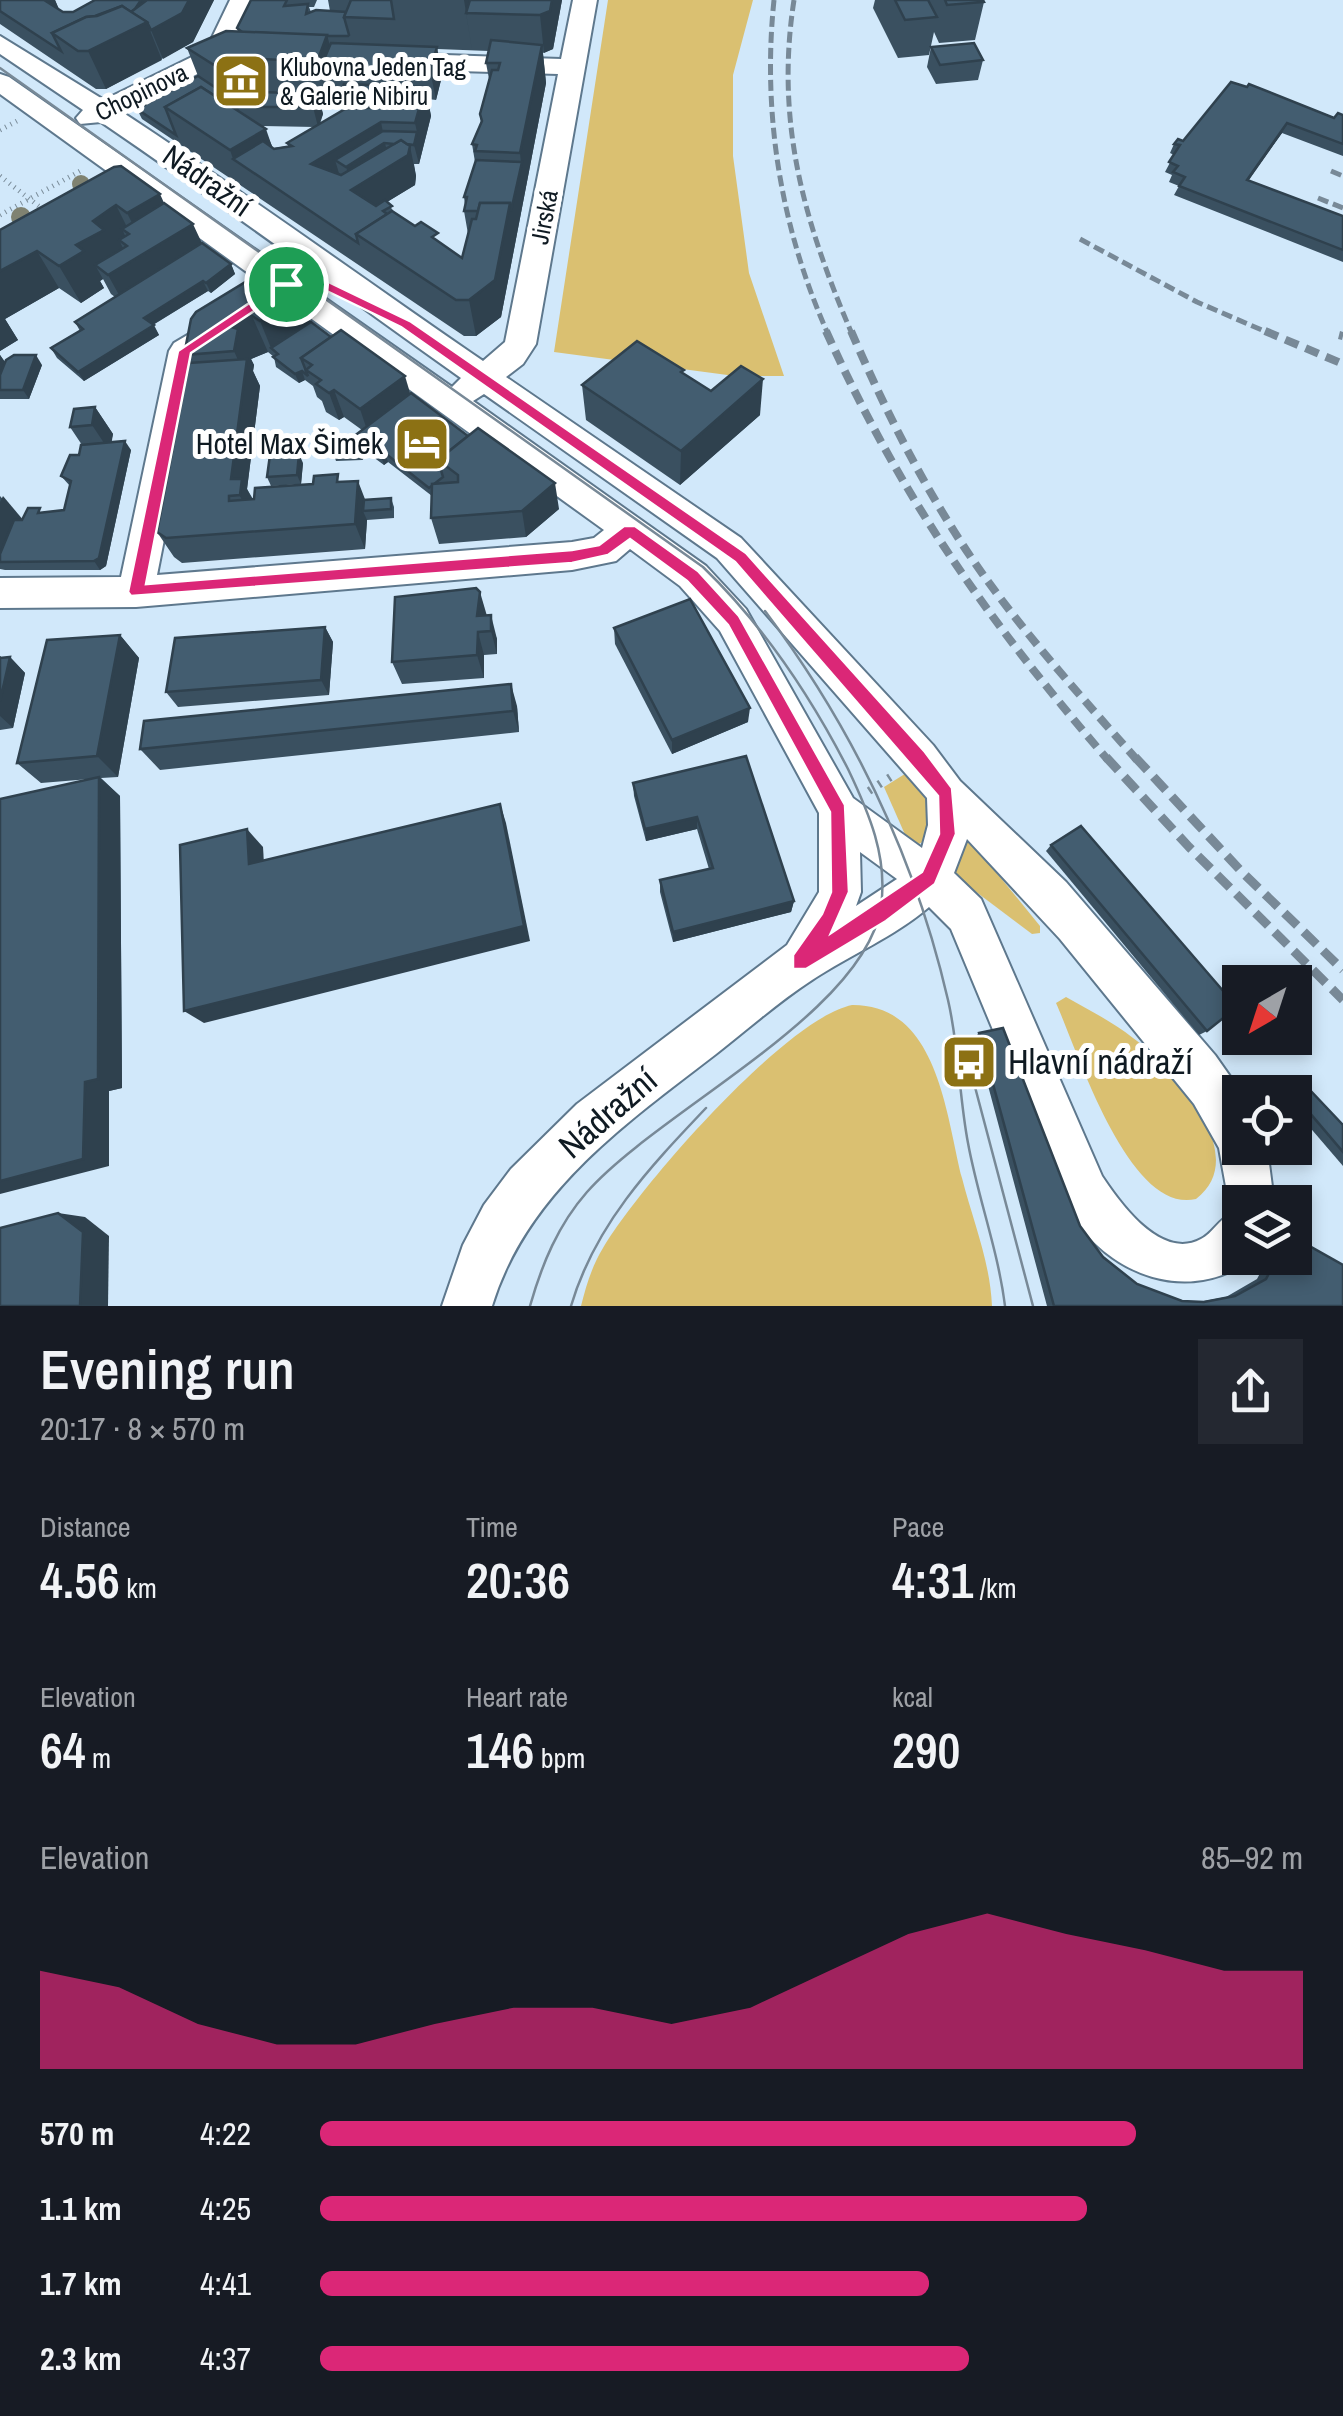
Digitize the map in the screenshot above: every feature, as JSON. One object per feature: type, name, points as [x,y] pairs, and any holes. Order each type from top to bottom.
[{"type":"street","name":"Chopinova","points":[[84,120],[216,55],[242,0]]},
{"type":"street","name":"Jirská","points":[[451,402],[512,356],[520,344],[585,0]]},
{"type":"street","name":"Nádražní","points":[[0,42],[12,78],[233,198],[374,346],[692,576],[733,620],[839,811],[840,892],[829,920],[800,962]]},
{"type":"street","points":[[216,55],[244,56]]},
{"type":"street","points":[[358,60],[572,67]]},
{"type":"street","name":"Nádražní","points":[[12,78],[84,120],[130,186],[304,275]]},
{"type":"street","points":[[136,592],[185,351],[304,275],[406,324],[741,558],[919,758],[946,794],[1043,884],[1208,1083],[1222,1108]]},
{"type":"street","points":[[0,593],[136,592],[572,556],[603,551],[630,530]]},
{"type":"street","points":[[929,878],[948,834],[946,794]]},
{"type":"street","points":[[839,811],[929,878],[966,914],[1085,1194],[1112,1232],[1156,1262],[1180,1268],[1202,1266],[1222,1255]]},
{"type":"street","name":"Nádražní","points":[[468,1306],[478,1266],[494,1235],[531,1184],[571,1140],[611,1105],[800,962],[879,915],[929,878]]},
{"type":"path","points":[[0,215],[86,168]]},
{"type":"path","points":[[0,176],[50,215]]},
{"type":"path","points":[[839,811],[919,758]]},
{"type":"shaded area","points":[[608,0],[753,0],[733,75],[733,156],[749,273],[784,376],[735,376],[554,352]]},
{"type":"shaded area","points":[[916,767],[930,794],[927,839],[919,844],[907,839],[884,787]]},
{"type":"shaded area","points":[[958,839],[969,839],[1040,926],[1040,933],[1032,934],[951,873]]},
{"type":"shaded area","points":[[1066,997],[1149,1051],[1200,1112],[1212,1136],[1216,1159],[1212,1181],[1196,1199],[1172,1197],[1149,1182],[1128,1157],[1092,1091],[1056,1003]]},
{"type":"shaded area","points":[[852,1005],[881,1010],[903,1023],[920,1043],[933,1068],[985,1257],[992,1306],[581,1306],[603,1248],[680,1148],[753,1072],[790,1040],[824,1017]]},
{"type":"building","points":[[0,0],[44,0],[63,12],[73,12],[95,0],[141,0],[131,12],[122,6],[52,33],[61,51],[0,11]]},
{"type":"building","points":[[147,0],[189,0],[182,13],[151,30],[147,22],[131,12]]},
{"type":"building","points":[[251,0],[287,0],[284,6],[308,4],[306,14],[316,10],[346,12],[349,35],[242,32],[237,28]]},
{"type":"building","points":[[351,0],[391,0],[394,19],[344,17]]},
{"type":"building","points":[[470,0],[552,0],[550,11],[540,15],[466,13]]},
{"type":"building","points":[[895,0],[928,0],[937,17],[905,20]]},
{"type":"building","points":[[945,0],[983,0],[984,2],[947,5]]},
{"type":"building","points":[[122,6],[147,22],[88,51],[78,51],[52,33],[86,17]]},
{"type":"building","points":[[226,31],[327,35],[317,62],[229,57],[214,65],[187,48]]},
{"type":"building","points":[[491,40],[542,45],[520,153],[475,151],[477,145],[472,144],[482,121],[480,114],[492,70],[498,70],[500,63],[486,63]]},
{"type":"building","points":[[331,43],[437,47],[430,70],[409,70],[406,76],[394,76],[396,69],[320,69]]},
{"type":"building","points":[[974,43],[983,60],[940,65],[931,47]]},
{"type":"building","points":[[198,76],[222,92],[215,96],[201,87],[165,107],[176,135],[137,109]]},
{"type":"building","points":[[1231,82],[1247,87],[1249,84],[1334,118],[1338,113],[1343,115],[1343,144],[1287,123],[1247,180],[1343,216],[1343,250],[1179,186],[1185,177],[1173,172],[1178,166],[1169,162],[1180,145],[1174,144],[1178,139],[1183,141]]},
{"type":"building","points":[[344,84],[425,87],[415,123],[381,122],[311,164],[341,175],[401,140],[410,146],[408,155],[351,190],[376,206],[385,200],[392,206],[383,211],[387,214],[356,234],[358,243],[233,159],[263,141],[274,149],[292,146],[287,143],[345,109],[386,107],[389,98],[340,96]]},
{"type":"building","points":[[201,87],[215,96],[224,91],[235,98],[226,103],[266,129],[230,150],[165,107]]},
{"type":"building","points":[[229,94],[318,94],[313,107],[238,107]]},
{"type":"building","points":[[383,131],[417,132],[414,145],[401,140],[384,143],[346,167],[335,160]]},
{"type":"building","points":[[476,160],[522,162],[511,211],[510,203],[480,203],[478,211],[464,211],[464,197]]},
{"type":"building","points":[[121,166],[160,194],[127,213],[116,205],[93,221],[104,230],[76,245],[84,251],[59,266],[37,251],[0,271],[0,230]]},
{"type":"building","points":[[164,203],[193,224],[108,275],[95,265],[127,246],[119,240],[129,234],[122,229]]},
{"type":"building","points":[[480,203],[510,203],[495,280],[469,300],[456,300],[356,234],[392,211],[415,226],[421,222],[438,233],[432,237],[462,258]]},
{"type":"building","points":[[202,243],[231,264],[144,318],[154,325],[78,372],[51,348],[83,329],[75,322]]},
{"type":"building","points":[[260,273],[272,273],[301,295],[260,321],[252,316],[228,326],[238,329],[234,351],[184,355],[196,312]]},
{"type":"building","points":[[311,322],[331,337],[301,358],[308,376],[302,371],[295,374],[273,357],[278,354],[271,348]]},
{"type":"building","points":[[341,330],[405,376],[360,409],[334,390],[329,393],[316,384],[321,380],[306,370],[312,365],[301,358]]},
{"type":"building","points":[[637,341],[711,391],[741,366],[763,379],[681,451],[582,385]]},
{"type":"building","points":[[14,355],[36,355],[23,390],[0,390],[6,360]]},
{"type":"building","points":[[247,359],[231,479],[242,479],[240,495],[229,496],[229,501],[254,499],[255,488],[313,484],[314,476],[338,474],[337,482],[358,481],[355,524],[166,538],[157,532],[189,363]]},
{"type":"building","points":[[411,393],[468,436],[438,460],[443,477],[429,488],[385,453],[381,456],[366,445],[358,451],[333,452]]},
{"type":"building","points":[[95,407],[92,425],[70,427],[74,409]]},
{"type":"building","points":[[478,428],[555,483],[522,511],[431,518],[432,484],[458,482],[458,475],[438,460]]},
{"type":"building","points":[[125,441],[99,558],[0,562],[14,520],[22,520],[28,508],[40,508],[38,513],[64,510],[71,481],[61,476],[70,455],[79,455],[81,445]]},
{"type":"building","points":[[299,454],[297,475],[267,477],[270,455]]},
{"type":"building","points":[[391,498],[391,509],[363,511],[364,500]]},
{"type":"building","points":[[476,588],[480,592],[477,616],[491,615],[491,631],[478,632],[477,655],[392,662],[395,597]]},
{"type":"building","points":[[690,599],[750,708],[672,740],[614,628]]},
{"type":"building","points":[[325,627],[321,680],[166,692],[175,638]]},
{"type":"building","points":[[120,635],[97,756],[17,763],[47,640]]},
{"type":"building","points":[[10,657],[0,701],[0,658]]},
{"type":"building","points":[[511,684],[513,711],[140,749],[144,721]]},
{"type":"building","points":[[746,756],[794,901],[673,932],[660,880],[713,868],[697,817],[645,829],[633,783]]},
{"type":"building","points":[[99,777],[98,1079],[85,1082],[83,1159],[0,1181],[0,799]]},
{"type":"building","points":[[500,804],[524,926],[184,1011],[180,845],[247,829],[249,864]]},
{"type":"building","points":[[1081,826],[1222,990],[1222,1019],[1207,1031],[1051,845]]},
{"type":"building","points":[[1003,1028],[1080,1226],[1103,1257],[1137,1284],[1182,1301],[1204,1302],[1235,1296],[1268,1275],[1312,1275],[1312,1248],[1343,1265],[1343,1306],[1054,1306],[979,1033]]},
{"type":"building","points":[[1312,1092],[1343,1125],[1343,1152],[1312,1115]]},
{"type":"building","points":[[58,1213],[83,1232],[80,1306],[0,1306],[0,1228]]},
{"type":"tram line","points":[[0,68],[703,567],[784,662],[833,741],[863,802],[882,870],[881,906],[867,946],[839,984],[800,1022],[619,1161],[587,1192],[552,1246],[530,1306]]},
{"type":"tram line","points":[[765,611],[797,655],[853,748],[918,895],[948,1000],[968,1143],[1005,1306]]},
{"type":"tram line","points":[[966,1053],[1033,1306]]},
{"type":"tram line","points":[[571,1306],[594,1249],[626,1199],[706,1108]]},
{"type":"railway","points":[[774,0],[771,86],[779,170],[798,254],[828,334]]},
{"type":"railway","points":[[794,0],[788,88],[798,171],[820,252],[852,334]]},
{"type":"railway","points":[[1331,171],[1343,176]]},
{"type":"railway","points":[[1318,198],[1343,208]]},
{"type":"railway","points":[[1080,239],[1197,302],[1271,334]]},
{"type":"railway","points":[[826,331],[885,449],[950,556],[1024,658],[1108,760]]},
{"type":"railway","points":[[851,331],[911,456],[972,559],[1040,648],[1137,760]]},
{"type":"railway","points":[[1265,331],[1343,364]]},
{"type":"railway","points":[[1339,335],[1343,336]]},
{"type":"railway","points":[[1106,757],[1189,847],[1343,1000]]},
{"type":"railway","points":[[1135,757],[1241,871],[1343,970]]},
{"type":"place","name":"Klubovna Jeden Tag & Galerie Nibiru","points":[[241,81]]},
{"type":"place","name":"Hotel Max Šimek","points":[[422,444]]},
{"type":"place","name":"Hlavní nádraží","points":[[969,1062]]},
{"type":"route","points":[[302,274],[406,324],[741,558],[919,758],[946,794],[948,834],[929,878],[879,915],[800,962],[829,920],[840,892],[839,811],[824,777],[733,620],[692,576],[630,530],[603,551],[572,556],[136,592],[185,351],[286,284],[302,274]]}]
